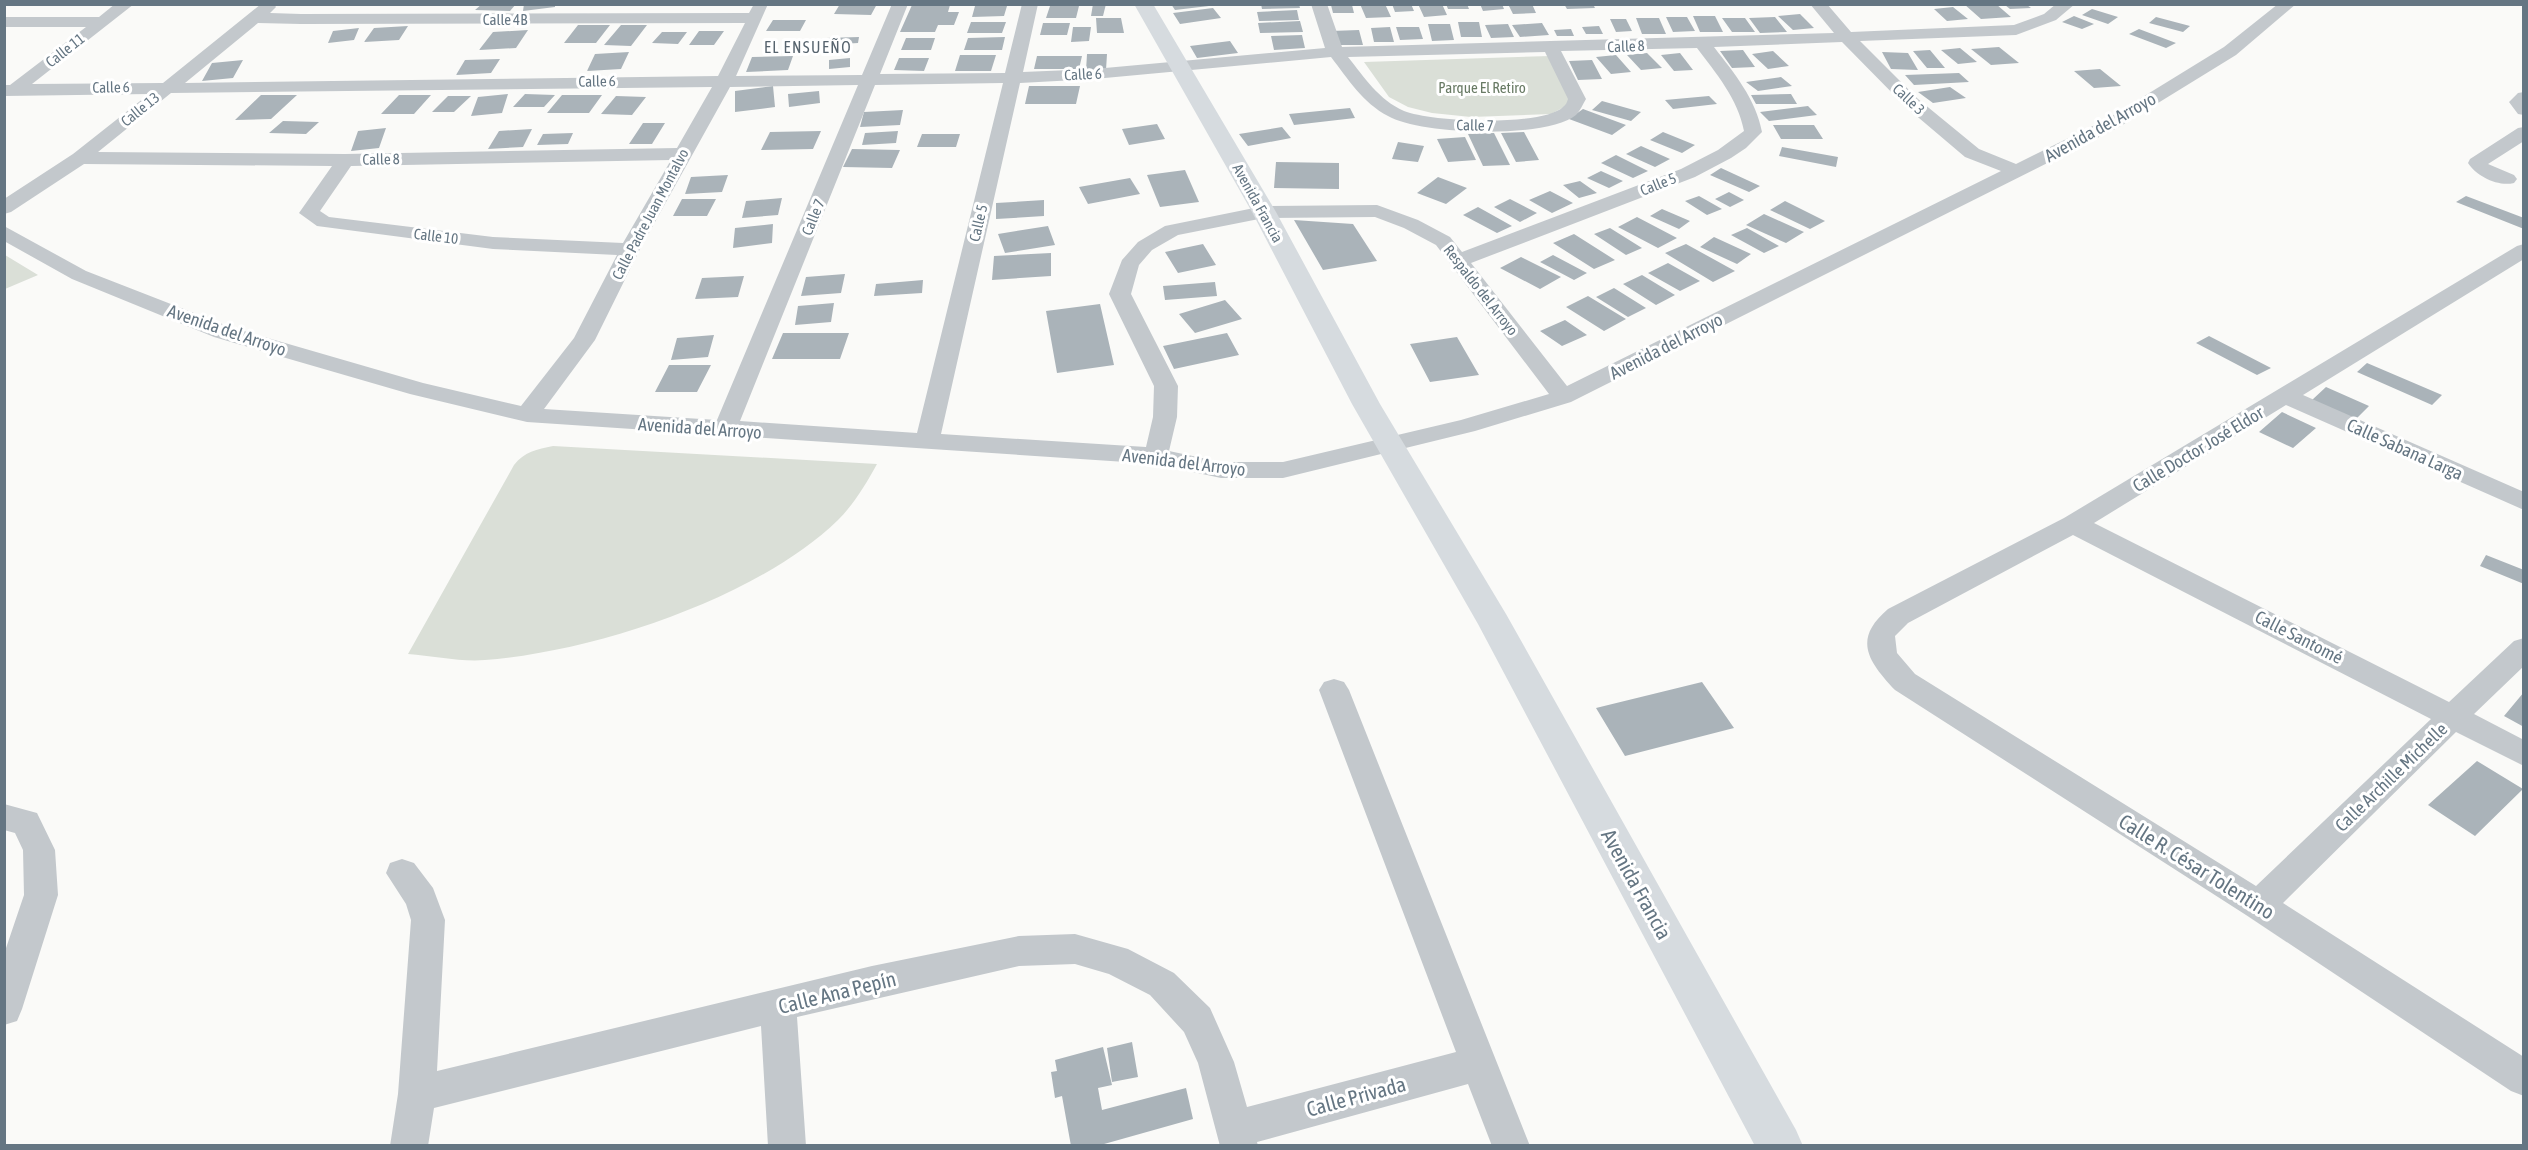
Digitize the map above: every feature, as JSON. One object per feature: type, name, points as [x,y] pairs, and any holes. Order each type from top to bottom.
[{"type":"main road","name":"Avenida Francia","points":[[1143,4],[1264,212],[1366,404],[1494,623],[1780,1146]]},
{"type":"street","name":"Calle 11","points":[[8,92],[126,4]]},
{"type":"street","name":"Calle 13","points":[[4,208],[80,158],[272,4]]},
{"type":"street","name":"Calle 7","points":[[725,429],[900,4]]},
{"type":"street","name":"Calle 5","points":[[927,442],[1030,4]]},
{"type":"street","points":[[1318,4],[1335,52]]},
{"type":"street","name":"Calle 3","points":[[1818,4],[1847,38],[1912,103],[1972,153],[2017,171]]},
{"type":"street","name":"Calle 8","points":[[1178,66],[1335,52],[1702,44],[2016,30],[2050,16],[2067,4]]},
{"type":"street","name":"Avenida del Arroyo","points":[[4,232],[79,276],[222,332],[418,388],[527,416],[1156,456],[1221,470],[1283,470],[1466,426],[1563,397],[2113,123],[2230,51],[2288,4]]},
{"type":"street","name":"Calle 4B","points":[[256,18],[757,11]]},
{"type":"street","name":"Calle Padre Juan Montalvo","points":[[527,416],[584,340],[630,249],[725,80],[757,11]]},
{"type":"street","points":[[4,22],[100,22]]},
{"type":"street","name":"Calle 5","points":[[1459,260],[1647,188],[1715,160],[1740,146],[1753,132],[1752,120],[1725,72],[1702,44]]},
{"type":"street","name":"Calle 7","points":[[1335,52],[1374,100],[1396,114],[1423,123],[1470,126],[1516,125],[1551,119],[1570,111],[1576,99],[1551,48]]},
{"type":"street","name":"Calle 6","points":[[8,92],[169,86],[1012,78],[1094,74],[1178,66]]},
{"type":"street","points":[[2507,179],[2482,169],[2477,163],[2523,132]]},
{"type":"street","name":"Calle 8","points":[[80,158],[345,160],[682,154]]},
{"type":"street","name":"Calle 10","points":[[345,160],[309,213],[324,222],[493,243],[630,249]]},
{"type":"street","name":"Respaldo del Arroyo","points":[[1156,456],[1165,417],[1166,386],[1120,294],[1129,264],[1145,246],[1172,230],[1264,212],[1377,211],[1443,240],[1563,397]]},
{"type":"street","name":"Calle Doctor José Eldor","points":[[1880,647],[1884,629],[1898,616],[2073,524],[2523,250]]},
{"type":"street","name":"Calle Sabana Larga","points":[[2286,396],[2523,502]]},
{"type":"street","name":"Calle Santomé","points":[[2073,524],[2262,618],[2523,754]]},
{"type":"street","name":"Calle R. César Tolentino","points":[[1880,647],[1887,663],[1905,682],[2258,905],[2523,1078]]},
{"type":"street","name":"Calle Archille Michelle","points":[[2258,905],[2523,648]]},
{"type":"street","points":[[1334,690],[1511,1146]]},
{"type":"street","points":[[4,817],[26,822],[39,850],[41,895],[4,1009]]},
{"type":"street","points":[[402,873],[421,898],[428,920],[417,1094],[409,1146]]},
{"type":"street","name":"Calle Ana Pepín","points":[[417,1094],[872,982],[1019,951],[1075,949],[1116,960],[1162,984],[1197,1020],[1216,1062],[1236,1137]]},
{"type":"street","points":[[778,1006],[787,1146]]},
{"type":"street","name":"Calle Privada","points":[[1236,1137],[1478,1064]]},
{"type":"green space","name":"Parque El Retiro","points":[[1550,56],[1579,99],[1551,114],[1471,117],[1432,113],[1408,107],[1389,97],[1364,62]]},
{"type":"green space","points":[[5,255],[38,275],[5,289]]},
{"type":"green space","points":[[553,446],[877,464],[844,514],[805,548],[765,573],[721,596],[673,616],[575,646],[529,655],[485,660],[457,660],[408,654],[514,465],[531,452]]},
{"type":"building","points":[[482,4],[516,4],[510,11],[475,10]]},
{"type":"building","points":[[524,4],[555,4],[555,7],[523,11]]},
{"type":"building","points":[[840,4],[877,4],[871,15],[834,14]]},
{"type":"building","points":[[1093,4],[1106,4],[1103,16],[1091,16]]},
{"type":"building","points":[[1171,4],[1209,4],[1209,6],[1175,10]]},
{"type":"building","points":[[1261,4],[1299,4],[1300,8],[1262,9]]},
{"type":"building","points":[[1360,4],[1385,4],[1391,17],[1366,18]]},
{"type":"building","points":[[1392,4],[1411,4],[1414,11],[1395,12]]},
{"type":"building","points":[[1418,4],[1442,4],[1447,15],[1424,17]]},
{"type":"building","points":[[1446,4],[1467,4],[1469,9],[1448,9]]},
{"type":"building","points":[[1480,4],[1502,4],[1504,9],[1483,11]]},
{"type":"building","points":[[1508,4],[1532,4],[1536,13],[1513,14]]},
{"type":"building","points":[[1564,4],[1593,4],[1595,8],[1567,9]]},
{"type":"building","points":[[1964,4],[1996,4],[2011,17],[1981,19]]},
{"type":"building","points":[[912,5],[950,5],[948,12],[959,12],[954,25],[938,25],[935,32],[900,32]]},
{"type":"building","points":[[1331,5],[1352,5],[1354,13],[1333,13]]},
{"type":"building","points":[[2005,5],[2027,5],[2031,8],[2010,9]]},
{"type":"building","points":[[975,6],[1007,6],[1004,16],[972,17]]},
{"type":"building","points":[[1050,6],[1079,6],[1076,18],[1046,18]]},
{"type":"building","points":[[1953,7],[1968,19],[1947,21],[1934,9]]},
{"type":"building","points":[[1213,8],[1221,18],[1180,24],[1173,13]]},
{"type":"building","points":[[2092,9],[2118,17],[2108,24],[2082,15]]},
{"type":"building","points":[[1297,10],[1299,20],[1259,21],[1257,12]]},
{"type":"building","points":[[1800,14],[1814,28],[1793,30],[1778,16]]},
{"type":"building","points":[[1693,16],[1715,16],[1723,32],[1700,32]]},
{"type":"building","points":[[2074,16],[2094,24],[2082,29],[2062,22]]},
{"type":"building","points":[[1666,17],[1687,17],[1695,31],[1673,32]]},
{"type":"building","points":[[1775,17],[1787,32],[1760,33],[1749,18]]},
{"type":"building","points":[[2156,17],[2190,26],[2183,32],[2149,23]]},
{"type":"building","points":[[1096,18],[1121,18],[1124,33],[1097,33]]},
{"type":"building","points":[[1636,18],[1659,18],[1666,34],[1642,34]]},
{"type":"building","points":[[1722,18],[1745,18],[1755,32],[1732,32]]},
{"type":"building","points":[[1610,19],[1626,19],[1632,31],[1616,32]]},
{"type":"building","points":[[773,20],[806,20],[800,31],[766,31]]},
{"type":"building","points":[[1300,21],[1303,32],[1260,33],[1258,23]]},
{"type":"building","points":[[971,22],[1006,22],[1002,33],[967,33]]},
{"type":"building","points":[[1458,22],[1479,22],[1482,37],[1461,37]]},
{"type":"building","points":[[1043,23],[1070,23],[1067,35],[1040,35]]},
{"type":"building","points":[[1542,23],[1549,35],[1520,37],[1512,25]]},
{"type":"building","points":[[1428,24],[1450,24],[1454,40],[1432,41]]},
{"type":"building","points":[[1508,24],[1514,37],[1491,38],[1485,25]]},
{"type":"building","points":[[578,25],[610,25],[596,43],[564,43]]},
{"type":"building","points":[[621,25],[647,25],[631,46],[604,45]]},
{"type":"building","points":[[408,26],[399,40],[364,42],[374,28]]},
{"type":"building","points":[[1599,26],[1603,34],[1586,34],[1582,27]]},
{"type":"building","points":[[1073,27],[1091,27],[1089,41],[1071,42]]},
{"type":"building","points":[[1390,27],[1394,42],[1374,42],[1371,28]]},
{"type":"building","points":[[1396,27],[1419,27],[1423,39],[1400,40]]},
{"type":"building","points":[[359,28],[354,40],[328,43],[333,31]]},
{"type":"building","points":[[1571,29],[1574,36],[1557,36],[1554,30]]},
{"type":"building","points":[[2139,29],[2176,43],[2166,48],[2129,34]]},
{"type":"building","points":[[528,30],[516,48],[479,50],[493,32]]},
{"type":"building","points":[[1359,30],[1363,45],[1335,45],[1331,31]]},
{"type":"building","points":[[699,31],[724,31],[714,45],[689,45]]},
{"type":"building","points":[[662,32],[687,32],[678,44],[652,43]]},
{"type":"building","points":[[1302,35],[1305,48],[1274,50],[1271,36]]},
{"type":"building","points":[[859,37],[858,43],[825,45],[826,38]]},
{"type":"building","points":[[1005,37],[1002,50],[964,50],[968,38]]},
{"type":"building","points":[[906,38],[935,38],[931,50],[901,50]]},
{"type":"building","points":[[1230,41],[1238,53],[1197,58],[1190,46]]},
{"type":"building","points":[[1999,47],[2019,63],[1991,65],[1971,49]]},
{"type":"building","points":[[1960,48],[1977,62],[1958,64],[1941,50]]},
{"type":"building","points":[[1743,50],[1755,67],[1732,68],[1720,51]]},
{"type":"building","points":[[1930,50],[1945,68],[1927,68],[1913,51]]},
{"type":"building","points":[[1773,51],[1789,66],[1768,69],[1752,54]]},
{"type":"building","points":[[629,52],[621,69],[587,71],[595,54]]},
{"type":"building","points":[[1882,52],[1908,53],[1918,70],[1891,69]]},
{"type":"building","points":[[1647,53],[1662,68],[1641,70],[1627,55]]},
{"type":"building","points":[[1680,53],[1693,70],[1674,71],[1661,55]]},
{"type":"building","points":[[1087,54],[1107,54],[1106,70],[1086,71]]},
{"type":"building","points":[[960,55],[996,55],[991,71],[955,71]]},
{"type":"building","points":[[1616,55],[1631,72],[1611,74],[1596,57]]},
{"type":"building","points":[[793,56],[788,70],[746,72],[752,57]]},
{"type":"building","points":[[1037,56],[1082,56],[1079,69],[1034,69]]},
{"type":"building","points":[[850,58],[850,67],[829,69],[829,60]]},
{"type":"building","points":[[899,58],[929,58],[924,71],[894,70]]},
{"type":"building","points":[[500,59],[491,73],[456,75],[465,60]]},
{"type":"building","points":[[243,60],[233,78],[202,81],[212,63]]},
{"type":"building","points":[[1592,60],[1602,79],[1578,80],[1569,61]]},
{"type":"building","points":[[2100,69],[2121,86],[2094,88],[2074,71]]},
{"type":"building","points":[[1959,73],[1969,82],[1914,85],[1905,75]]},
{"type":"building","points":[[1781,77],[1792,86],[1758,91],[1746,82]]},
{"type":"building","points":[[773,86],[775,107],[735,112],[735,91]]},
{"type":"building","points":[[1029,86],[1080,86],[1076,104],[1025,104]]},
{"type":"building","points":[[1950,87],[1966,98],[1933,103],[1918,92]]},
{"type":"building","points":[[819,91],[820,103],[789,107],[788,94]]},
{"type":"building","points":[[508,94],[502,113],[471,116],[478,97]]},
{"type":"building","points":[[525,94],[555,95],[544,107],[513,107]]},
{"type":"building","points":[[1791,94],[1797,104],[1756,104],[1751,95]]},
{"type":"building","points":[[261,95],[297,95],[271,119],[235,120]]},
{"type":"building","points":[[399,95],[431,95],[414,114],[381,114]]},
{"type":"building","points":[[562,95],[602,95],[589,113],[547,113]]},
{"type":"building","points":[[448,96],[471,96],[454,112],[432,112]]},
{"type":"building","points":[[616,96],[646,97],[632,115],[601,114]]},
{"type":"building","points":[[1709,96],[1717,104],[1673,109],[1665,100]]},
{"type":"building","points":[[1602,101],[1641,112],[1631,121],[1592,110]]},
{"type":"building","points":[[1808,106],[1817,115],[1769,121],[1760,112]]},
{"type":"building","points":[[1350,108],[1355,118],[1294,125],[1289,114]]},
{"type":"building","points":[[1583,109],[1626,125],[1612,135],[1569,119]]},
{"type":"building","points":[[903,110],[900,125],[860,127],[864,112]]},
{"type":"building","points":[[283,121],[319,122],[306,134],[269,133]]},
{"type":"building","points":[[643,123],[665,123],[652,144],[629,144]]},
{"type":"building","points":[[1157,124],[1165,139],[1129,145],[1122,129]]},
{"type":"building","points":[[1773,125],[1814,125],[1823,139],[1781,139]]},
{"type":"building","points":[[1282,127],[1291,138],[1248,146],[1239,134]]},
{"type":"building","points":[[386,128],[379,148],[351,151],[358,131]]},
{"type":"building","points":[[532,129],[523,147],[488,149],[499,131]]},
{"type":"building","points":[[821,131],[813,149],[761,150],[770,132]]},
{"type":"building","points":[[898,131],[896,143],[862,145],[865,133]]},
{"type":"building","points":[[1524,132],[1539,160],[1516,162],[1501,133]]},
{"type":"building","points":[[1663,132],[1695,145],[1682,153],[1650,140]]},
{"type":"building","points":[[573,133],[568,144],[537,145],[543,134]]},
{"type":"building","points":[[1494,133],[1510,165],[1483,166],[1468,134]]},
{"type":"building","points":[[922,134],[960,134],[956,147],[917,147]]},
{"type":"building","points":[[1465,137],[1476,160],[1448,162],[1437,139]]},
{"type":"building","points":[[1398,142],[1424,146],[1418,162],[1392,159]]},
{"type":"building","points":[[1641,146],[1670,159],[1655,167],[1626,154]]},
{"type":"building","points":[[1782,147],[1838,157],[1836,167],[1779,156]]},
{"type":"building","points":[[852,149],[900,150],[892,168],[843,167]]},
{"type":"building","points":[[1616,155],[1648,171],[1633,178],[1601,163]]},
{"type":"building","points":[[1276,162],[1339,163],[1339,189],[1274,188]]},
{"type":"building","points":[[1721,168],[1760,186],[1749,192],[1710,175]]},
{"type":"building","points":[[1185,170],[1199,202],[1160,207],[1147,175]]},
{"type":"building","points":[[1601,171],[1623,181],[1609,188],[1587,178]]},
{"type":"building","points":[[728,175],[722,192],[685,194],[691,177]]},
{"type":"building","points":[[1438,177],[1467,188],[1446,204],[1417,193]]},
{"type":"building","points":[[1130,178],[1140,194],[1088,204],[1079,187]]},
{"type":"building","points":[[1580,181],[1597,193],[1579,198],[1563,185]]},
{"type":"building","points":[[1550,191],[1573,203],[1552,213],[1529,200]]},
{"type":"building","points":[[1729,192],[1744,200],[1730,207],[1715,199]]},
{"type":"building","points":[[1699,196],[1722,209],[1707,215],[1685,201]]},
{"type":"building","points":[[2466,196],[2524,218],[2524,229],[2456,202]]},
{"type":"building","points":[[782,198],[778,215],[742,218],[746,201]]},
{"type":"building","points":[[682,199],[716,199],[707,216],[673,216]]},
{"type":"building","points":[[1510,199],[1537,213],[1520,222],[1494,207]]},
{"type":"building","points":[[1044,200],[1044,216],[996,219],[996,203]]},
{"type":"building","points":[[1785,201],[1825,221],[1810,229],[1770,210]]},
{"type":"building","points":[[1478,207],[1512,226],[1497,233],[1463,215]]},
{"type":"building","points":[[1662,209],[1690,221],[1679,229],[1650,216]]},
{"type":"building","points":[[1764,214],[1804,232],[1786,243],[1746,225]]},
{"type":"building","points":[[1637,217],[1677,238],[1658,248],[1618,227]]},
{"type":"building","points":[[1294,220],[1353,224],[1377,261],[1323,270]]},
{"type":"building","points":[[773,224],[772,243],[733,248],[735,228]]},
{"type":"building","points":[[1048,226],[1055,245],[1005,253],[998,234]]},
{"type":"building","points":[[1610,228],[1642,248],[1626,255],[1594,234]]},
{"type":"building","points":[[1747,228],[1779,246],[1764,253],[1731,235]]},
{"type":"building","points":[[1574,234],[1615,260],[1594,269],[1553,243]]},
{"type":"building","points":[[1714,237],[1751,254],[1737,264],[1700,247]]},
{"type":"building","points":[[1203,244],[1216,265],[1178,273],[1165,252]]},
{"type":"building","points":[[1686,244],[1735,271],[1713,282],[1665,253]]},
{"type":"building","points":[[1051,253],[1051,276],[992,280],[994,256]]},
{"type":"building","points":[[1553,255],[1587,273],[1574,280],[1540,262]]},
{"type":"building","points":[[1521,257],[1561,277],[1540,289],[1500,268]]},
{"type":"building","points":[[1668,263],[1700,281],[1680,291],[1648,273]]},
{"type":"building","points":[[845,274],[841,293],[801,296],[806,277]]},
{"type":"building","points":[[1642,275],[1675,295],[1656,305],[1623,284]]},
{"type":"building","points":[[744,276],[738,297],[695,299],[702,278]]},
{"type":"building","points":[[923,280],[922,293],[874,296],[876,284]]},
{"type":"building","points":[[1215,282],[1217,296],[1165,300],[1163,286]]},
{"type":"building","points":[[1614,288],[1646,308],[1628,317],[1596,297]]},
{"type":"building","points":[[1588,296],[1626,319],[1604,331],[1566,307]]},
{"type":"building","points":[[1225,300],[1242,319],[1195,333],[1179,314]]},
{"type":"building","points":[[834,303],[831,322],[795,325],[798,306]]},
{"type":"building","points":[[1100,304],[1114,365],[1057,373],[1046,311]]},
{"type":"building","points":[[1565,320],[1587,335],[1562,346],[1540,331]]},
{"type":"building","points":[[783,333],[849,333],[840,359],[772,359]]},
{"type":"building","points":[[1227,333],[1239,355],[1174,369],[1163,346]]},
{"type":"building","points":[[714,335],[708,357],[671,360],[677,338]]},
{"type":"building","points":[[2209,336],[2271,368],[2257,375],[2196,343]]},
{"type":"building","points":[[1457,337],[1479,375],[1430,382],[1410,344]]},
{"type":"building","points":[[2367,363],[2442,395],[2432,405],[2357,372]]},
{"type":"building","points":[[669,365],[711,365],[697,392],[655,392]]},
{"type":"building","points":[[2326,387],[2369,406],[2355,420],[2312,400]]},
{"type":"building","points":[[2282,412],[2316,428],[2293,448],[2259,432]]},
{"type":"building","points":[[2486,555],[2524,570],[2524,584],[2480,566]]},
{"type":"building","points":[[1702,682],[1734,728],[1625,756],[1596,708]]},
{"type":"building","points":[[2524,692],[2524,727],[2504,716]]},
{"type":"building","points":[[2477,761],[2523,789],[2475,836],[2428,805]]},
{"type":"building","points":[[1132,1042],[1138,1077],[1112,1082],[1107,1048]]},
{"type":"building","points":[[1103,1047],[1112,1085],[1098,1088],[1102,1110],[1186,1088],[1193,1119],[1097,1146],[1071,1146],[1062,1096],[1055,1098],[1051,1072],[1057,1071],[1055,1060]]},
{"type":"district","name":"EL ENSUEÑO","points":[[808,47]]}]
